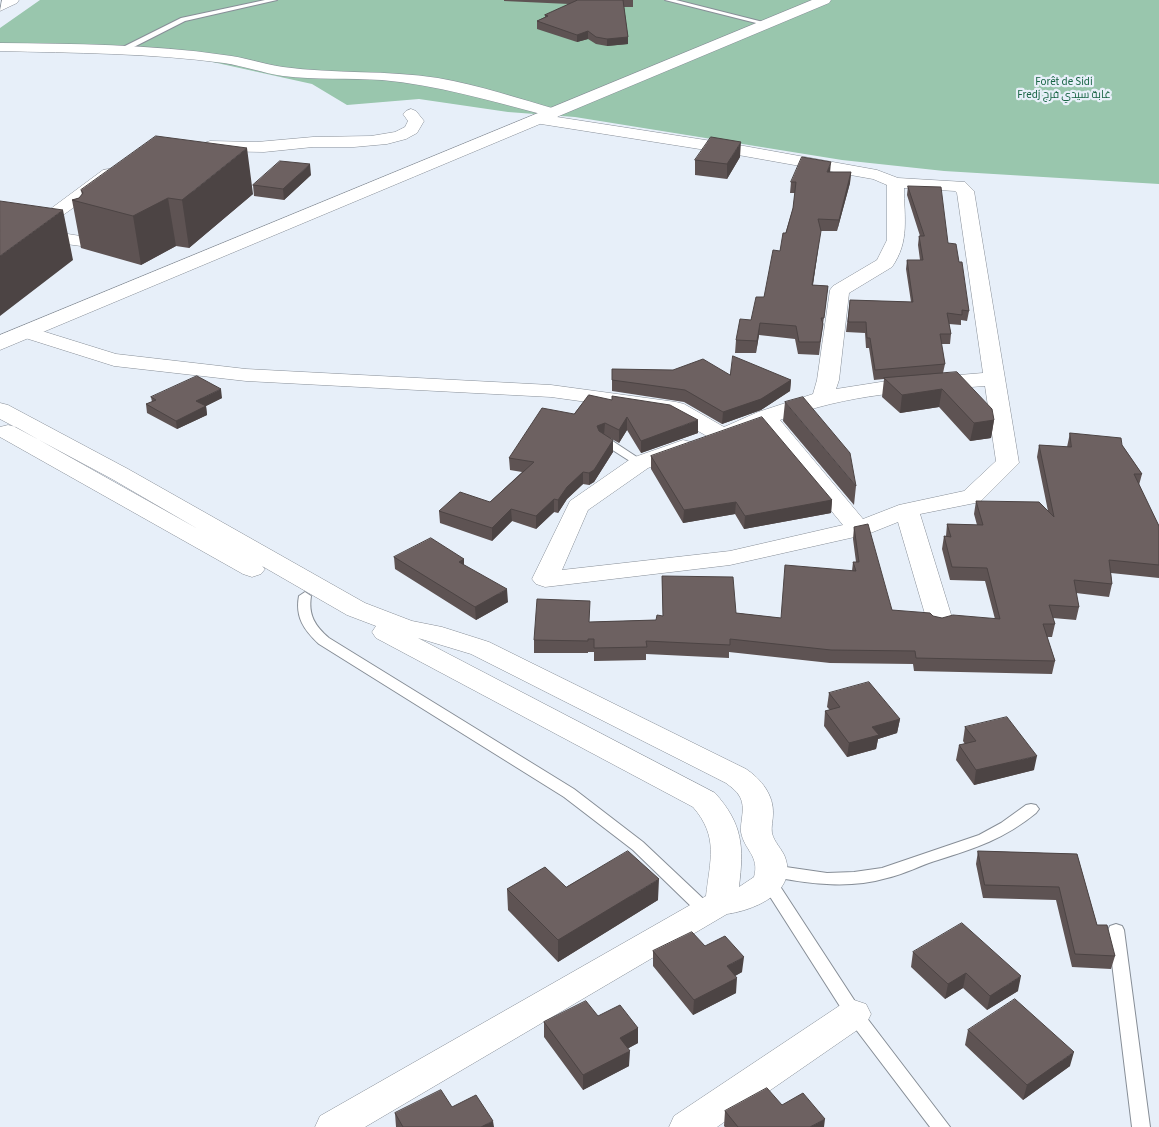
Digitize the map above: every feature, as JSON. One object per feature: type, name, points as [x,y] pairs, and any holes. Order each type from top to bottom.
[{"type":"main road","points":[[0,7],[12,0]]},
{"type":"main road","points":[[0,343],[824,0]]},
{"type":"street","points":[[0,47],[119,51],[225,59],[282,71],[319,75],[381,76],[439,83],[548,116],[877,175],[895,183],[959,186],[965,191],[1008,463],[972,497],[907,510],[859,528],[730,558],[545,579],[578,506],[640,463],[822,398],[854,391],[994,379]]},
{"type":"street","points":[[192,146],[261,147],[310,142],[376,141],[401,135],[412,128],[416,121],[411,114]]},
{"type":"street","points":[[24,235],[125,164]]},
{"type":"street","points":[[822,398],[828,380],[840,290],[885,263],[896,240],[895,183]]},
{"type":"street","points":[[0,236],[24,235],[81,241]]},
{"type":"street","points":[[26,332],[114,360],[246,375],[551,391],[646,404],[676,409],[720,434]]},
{"type":"street","points":[[0,410],[70,457]]},
{"type":"street","points":[[766,417],[859,528]]},
{"type":"street","points":[[0,427],[70,457],[356,609],[406,628],[442,635],[480,648],[736,776],[746,783],[758,802],[757,833],[771,860],[770,876],[761,890],[750,897],[713,907],[333,1127]]},
{"type":"street","points":[[109,478],[304,596],[370,624],[704,800],[715,811],[722,823],[726,836],[713,907]]},
{"type":"street","points":[[907,510],[940,621]]},
{"type":"street","points":[[687,1127],[854,1014]]},
{"type":"lane","points":[[119,51],[183,19],[274,0]]},
{"type":"lane","points":[[668,0],[768,24]]},
{"type":"lane","points":[[604,440],[640,463]]},
{"type":"lane","points":[[304,596],[303,614],[306,623],[324,642],[569,793],[713,907]]},
{"type":"lane","points":[[770,876],[843,879],[881,874],[987,839],[1004,830],[1030,809]]},
{"type":"lane","points":[[770,876],[854,1014],[941,1127]]},
{"type":"lane","points":[[1116,930],[1140,1127]]},
{"type":"green space","name":"Forêt de Sidi Fredj غابة سيدي فرج","points":[[40,0],[1159,0],[1159,184],[944,171],[842,160],[575,117],[508,112],[419,99],[347,105],[312,84],[199,59],[122,54],[0,50],[0,28]]},
{"type":"building","points":[[578,0],[623,0],[628,37],[607,39],[596,37],[588,31],[577,35],[537,21],[548,16],[545,15]]},
{"type":"building","points":[[156,136],[247,148],[182,200],[168,198],[133,216],[72,200],[79,198],[83,193],[81,190]]},
{"type":"building","points":[[711,137],[741,142],[727,164],[695,160]]},
{"type":"building","points":[[802,157],[831,162],[827,172],[851,172],[839,220],[818,219],[821,231],[812,285],[828,286],[824,318],[821,318],[823,324],[820,342],[799,342],[796,326],[760,323],[757,341],[736,340],[740,319],[751,320],[756,297],[764,297],[773,250],[780,251],[783,233],[786,233],[793,208],[796,182],[791,182]]},
{"type":"building","points":[[280,161],[310,164],[283,189],[253,185]]},
{"type":"building","points":[[908,186],[941,187],[948,243],[956,244],[959,262],[962,262],[969,311],[962,310],[962,315],[947,313],[951,334],[940,334],[945,364],[875,370],[870,338],[867,338],[866,322],[848,322],[850,300],[913,302],[907,260],[923,260],[919,236],[924,236]]},
{"type":"building","points":[[0,201],[63,210],[0,256]]},
{"type":"building","points":[[733,356],[791,380],[761,399],[723,412],[685,390],[612,380],[612,369],[673,370],[703,359],[730,375]]},
{"type":"building","points":[[957,372],[992,409],[994,420],[974,423],[942,389],[902,395],[884,378]]},
{"type":"building","points":[[197,376],[221,389],[196,401],[206,406],[176,421],[146,404],[156,400],[151,397]]},
{"type":"building","points":[[589,395],[612,400],[612,396],[670,405],[698,420],[641,441],[627,417],[619,430],[605,423],[597,426],[599,431],[613,440],[594,470],[589,473],[583,472],[567,487],[558,500],[554,499],[536,516],[511,509],[492,528],[439,511],[460,492],[490,502],[534,462],[509,458],[542,408],[574,414]]},
{"type":"building","points":[[803,397],[850,453],[856,486],[785,402]]},
{"type":"building","points":[[762,417],[832,500],[745,516],[736,502],[684,510],[651,456]]},
{"type":"building","points":[[1070,433],[1121,438],[1122,445],[1142,474],[1134,474],[1159,526],[1159,565],[1109,560],[1112,584],[1074,580],[1079,607],[1049,605],[1055,624],[1043,624],[1055,661],[916,658],[915,651],[831,650],[730,639],[730,645],[646,641],[647,647],[594,648],[594,639],[588,639],[588,641],[534,640],[537,599],[590,601],[589,622],[656,620],[657,615],[663,616],[662,576],[733,577],[736,613],[781,618],[785,565],[856,571],[853,562],[859,562],[854,527],[868,524],[892,610],[930,613],[933,616],[942,618],[953,615],[1000,619],[987,568],[952,567],[944,536],[951,537],[947,524],[983,525],[976,501],[1039,502],[1054,517],[1039,445],[1071,447]]},
{"type":"building","points":[[431,538],[464,559],[459,562],[507,589],[475,607],[394,557]]},
{"type":"building","points":[[869,682],[900,719],[872,727],[879,735],[849,743],[825,711],[840,707],[829,693]]},
{"type":"building","points":[[1007,717],[1037,756],[976,770],[959,745],[976,741],[965,727]]},
{"type":"building","points":[[628,851],[659,879],[558,940],[507,889],[545,867],[566,887]]},
{"type":"building","points":[[978,851],[1077,854],[1097,925],[1107,925],[1115,956],[1075,954],[1059,887],[985,885]]},
{"type":"building","points":[[962,923],[1021,976],[990,996],[966,973],[948,984],[913,952]]},
{"type":"building","points":[[692,932],[705,946],[725,936],[744,957],[727,966],[737,978],[694,1000],[653,951]]},
{"type":"building","points":[[1015,999],[1074,1052],[1027,1085],[968,1030]]},
{"type":"building","points":[[586,1001],[598,1016],[620,1005],[638,1028],[620,1038],[630,1051],[583,1075],[544,1022]]},
{"type":"building","points":[[767,1088],[782,1105],[803,1093],[825,1119],[810,1127],[738,1127],[725,1111]]},
{"type":"building","points":[[441,1090],[452,1107],[476,1095],[493,1121],[481,1127],[403,1127],[395,1113]]}]
